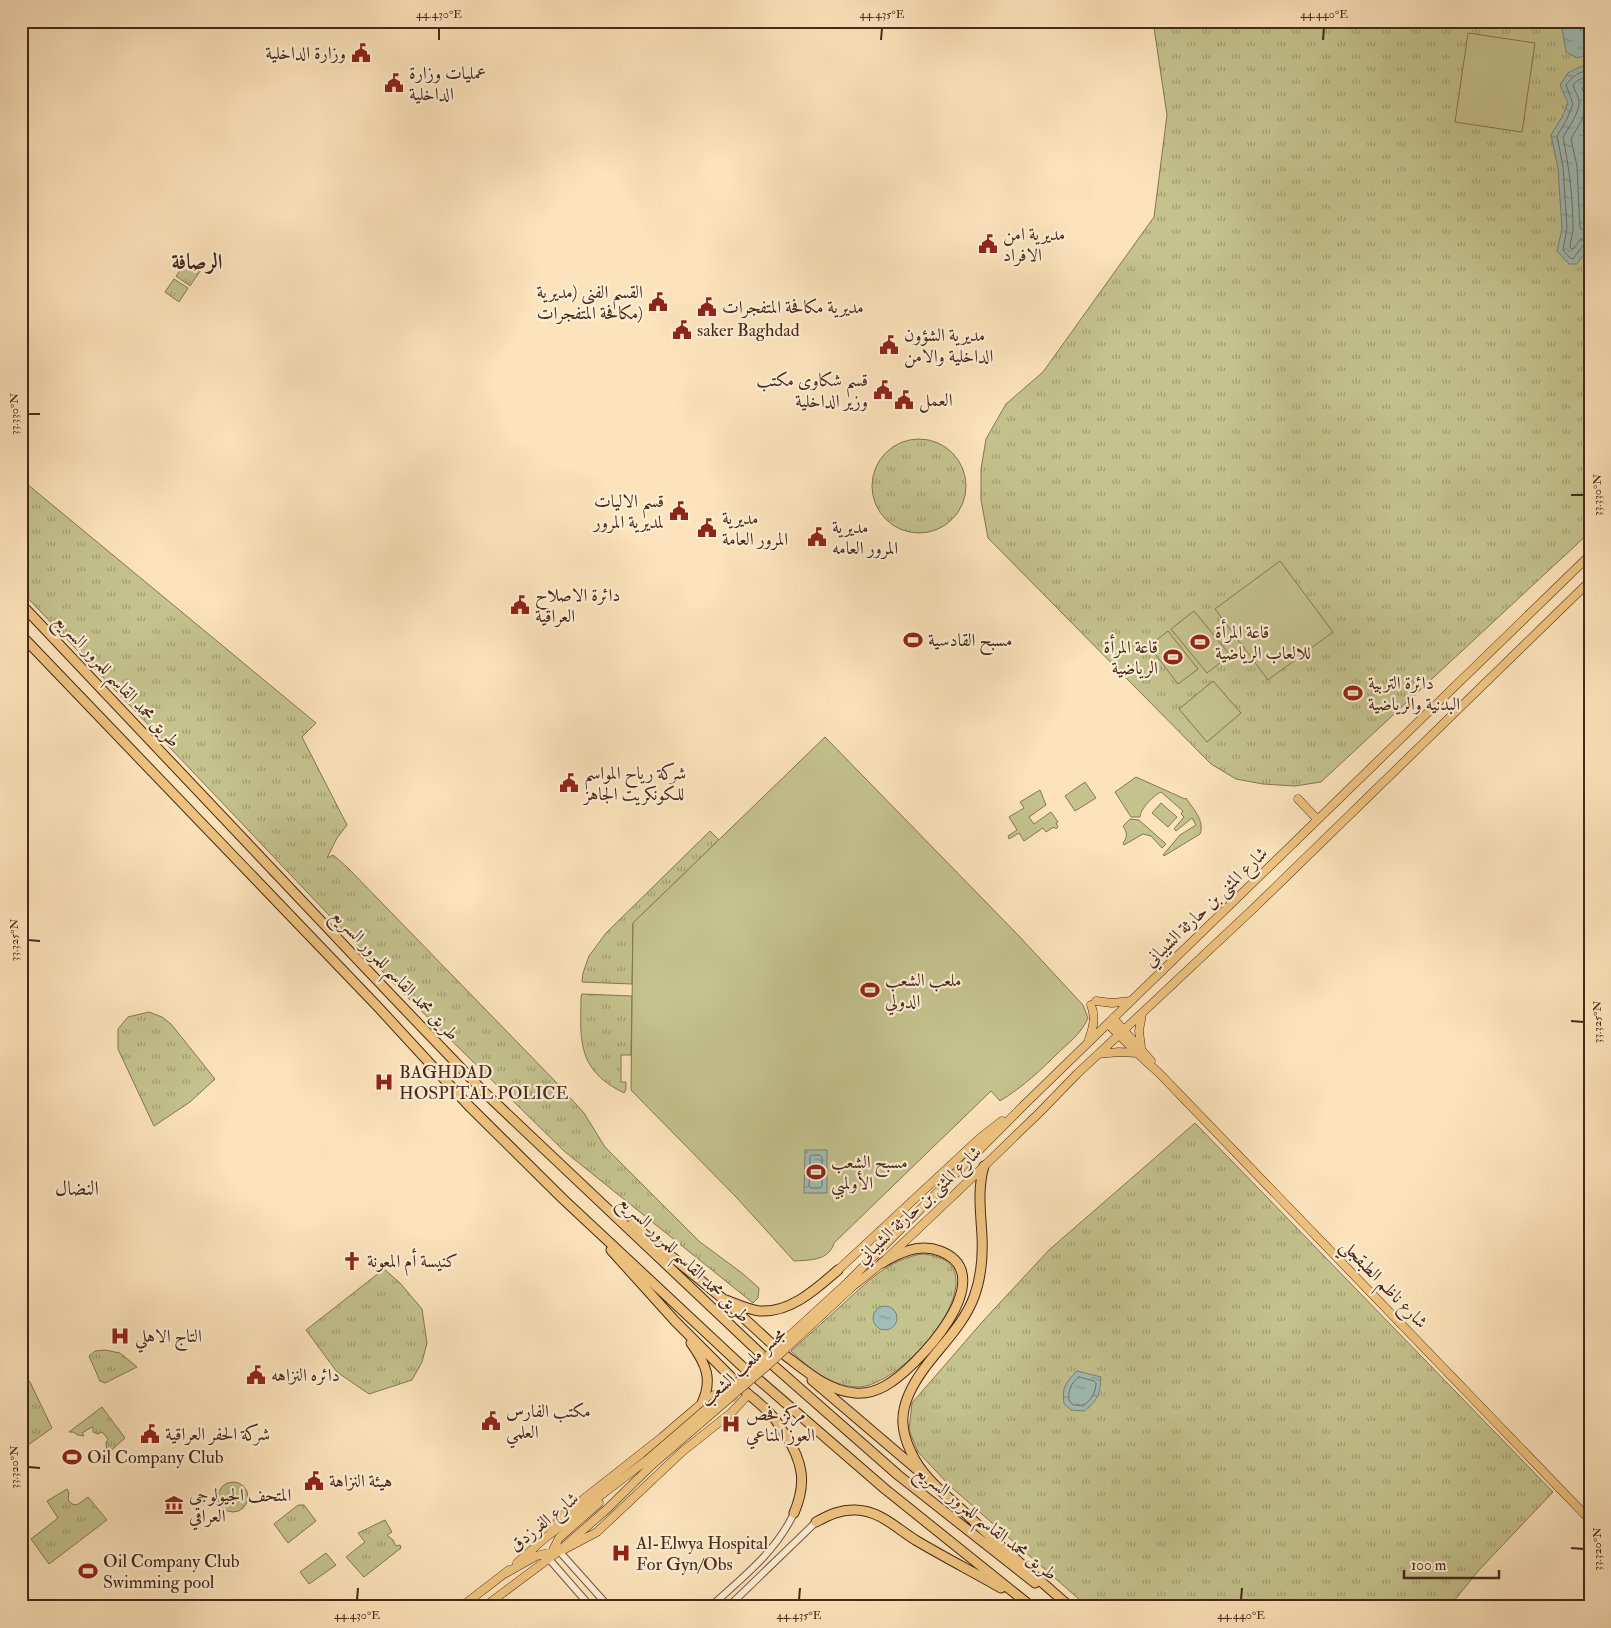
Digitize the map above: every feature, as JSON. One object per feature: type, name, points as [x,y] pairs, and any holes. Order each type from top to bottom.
[{"type":"highway","name":"طريق محمد القاسم للمرور السريع","points":[[21,604],[484,1092],[761,1354]]},
{"type":"highway","name":"طريق محمد القاسم للمرور السريع","points":[[21,635],[378,1007],[470,1106],[563,1199],[745,1368]]},
{"type":"highway","points":[[935,1485],[922,1470],[911,1452],[903,1430],[902,1413],[910,1392],[928,1363],[963,1320],[979,1279],[982,1258],[979,1198],[984,1166]]},
{"type":"highway","points":[[578,1181],[722,1298],[772,1344]]},
{"type":"highway","points":[[563,1199],[675,1321],[733,1379]]},
{"type":"highway","points":[[882,1263],[899,1253],[911,1249],[928,1248],[936,1249],[948,1255],[959,1268],[962,1283],[954,1312],[950,1321],[920,1356],[884,1386],[857,1393],[844,1391],[825,1383],[786,1356],[831,1397],[935,1485],[1070,1607]]},
{"type":"highway","points":[[722,1298],[760,1311],[777,1309],[806,1297],[838,1270]]},
{"type":"highway","points":[[675,1321],[702,1358],[705,1367],[708,1377],[707,1392],[702,1403]]},
{"type":"highway","name":"طريق محمد القاسم للمرور السريع","points":[[774,1366],[898,1475],[1064,1607]]},
{"type":"highway","name":"طريق محمد القاسم للمرور السريع","points":[[759,1380],[885,1489],[1029,1604]]},
{"type":"highway","points":[[747,1393],[774,1418],[800,1462],[803,1478],[800,1498],[794,1514]]},
{"type":"highway","points":[[816,1522],[830,1514],[843,1510],[857,1510],[884,1518],[915,1540],[1029,1604]]},
{"type":"main road","name":"شارع المثنى بن حارثة الشيباني","points":[[849,1285],[1024,1105],[1590,555]]},
{"type":"main road","name":"شارع المثنى بن حارثة الشيباني","points":[[849,1285],[882,1263],[1098,1054],[1254,908],[1590,581]]},
{"type":"main road","points":[[1298,800],[1317,819]]},
{"type":"main road","points":[[1089,1042],[1094,1020],[1093,1003],[1130,1001]]},
{"type":"main road","points":[[1098,1054],[1139,1051],[1139,1031],[1142,1013]]},
{"type":"main road","name":"شارع ناظم الطبقجلي","points":[[1110,1021],[1589,1518]]},
{"type":"main road","points":[[838,1270],[980,1138],[1024,1105]]},
{"type":"main road","name":"مجسر ملعب الشعب","points":[[649,1463],[760,1372],[849,1285]]},
{"type":"main road","points":[[506,1573],[531,1558],[553,1554],[574,1546],[597,1532],[683,1451],[731,1413],[747,1393]]},
{"type":"main road","points":[[548,1536],[562,1516],[714,1395]]},
{"type":"main road","points":[[731,1413],[735,1402]]},
{"type":"main road","name":"شارع الفرزدق","points":[[461,1607],[506,1573],[548,1536],[649,1463]]},
{"type":"main road","name":"شارع الفرزدق","points":[[484,1607],[553,1554],[607,1509],[649,1463]]},
{"type":"street","points":[[710,1607],[759,1562],[777,1542],[794,1514]]},
{"type":"street","points":[[728,1607],[816,1522]]},
{"type":"street","points":[[553,1554],[591,1607]]},
{"type":"street","points":[[553,1554],[609,1607]]},
{"type":"green space","points":[[1153,21],[1590,21],[1590,532],[1321,782],[1295,786],[1263,784],[1236,779],[1211,764],[988,538],[981,500],[981,469],[986,439],[1006,404],[1043,372],[1154,217],[1167,115]]},
{"type":"green space","points":[[1468,33],[1535,43],[1522,132],[1455,122]]},
{"type":"green space","points":[[187,261],[200,271],[190,286],[176,276]]},
{"type":"green space","points":[[174,279],[188,288],[179,302],[165,292]]},
{"type":"green space","points":[[919,439],[937,443],[952,453],[962,468],[966,486],[962,504],[952,519],[937,529],[919,533],[901,529],[886,519],[876,504],[872,486],[876,468],[886,453],[901,443]]},
{"type":"green space","points":[[21,479],[316,723],[302,737],[347,825],[337,838],[327,858],[333,855],[347,867],[554,1080],[584,1113],[605,1147],[700,1242],[759,1288],[758,1298],[753,1303],[564,1151],[403,993],[21,591]]},
{"type":"green space","points":[[1280,561],[1333,632],[1268,680],[1215,609]]},
{"type":"green space","name":"قاعة المرأة للالعاب الرياضية","points":[[1194,611],[1230,655],[1207,673],[1171,629]]},
{"type":"green space","name":"قاعة المرأة الرياضية","points":[[1168,631],[1198,669],[1178,684],[1149,646]]},
{"type":"green space","points":[[1213,681],[1241,713],[1207,742],[1179,709]]},
{"type":"green space","points":[[825,737],[1019,936],[1083,1005],[1088,1018],[1083,1028],[1072,1040],[1016,1090],[1000,1101],[991,1091],[834,1243],[828,1253],[818,1258],[794,1261],[737,1198],[631,1090],[633,923]]},
{"type":"green space","points":[[1136,777],[1186,798],[1200,819],[1200,834],[1164,856],[1180,835],[1196,825],[1192,818],[1176,831],[1174,829],[1184,817],[1181,814],[1183,811],[1161,792],[1142,810],[1140,817],[1131,817],[1115,792]]},
{"type":"green space","points":[[1085,782],[1096,798],[1075,811],[1065,796]]},
{"type":"green space","points":[[1040,790],[1046,805],[1029,817],[1034,824],[1051,812],[1058,822],[1056,823],[1058,827],[1056,829],[1054,827],[1046,832],[1043,828],[1024,841],[1019,833],[1009,839],[1008,836],[1017,830],[1009,817],[1024,808],[1020,802]]},
{"type":"green space","points":[[1161,803],[1177,817],[1168,827],[1152,813]]},
{"type":"green space","points":[[1130,819],[1139,820],[1166,844],[1162,848],[1151,836],[1143,834],[1124,845],[1126,834],[1123,826]]},
{"type":"green space","points":[[710,831],[719,840],[633,923],[632,984],[582,982],[589,956],[606,933]]},
{"type":"green space","points":[[582,994],[632,996],[631,1055],[621,1055],[621,1082],[626,1082],[624,1093],[601,1078],[586,1058],[581,1028]]},
{"type":"green space","points":[[149,1012],[162,1017],[171,1024],[215,1079],[190,1102],[154,1126],[118,1049],[118,1029],[128,1017]]},
{"type":"green space","points":[[1195,1123],[1553,1492],[1479,1570],[1449,1607],[1088,1607],[951,1487],[918,1452],[909,1430],[912,1403],[983,1321],[1049,1250]]},
{"type":"green space","points":[[922,1254],[946,1261],[956,1277],[953,1298],[941,1322],[923,1346],[901,1367],[878,1381],[857,1387],[847,1386],[821,1375],[791,1351],[879,1273],[899,1261]]},
{"type":"green space","points":[[384,1269],[400,1283],[422,1309],[427,1343],[422,1362],[412,1380],[369,1394],[337,1372],[306,1330]]},
{"type":"green space","points":[[105,1350],[120,1353],[137,1367],[105,1383],[100,1381],[89,1356],[95,1351]]},
{"type":"green space","points":[[21,1376],[30,1382],[52,1428],[21,1450]]},
{"type":"green space","points":[[102,1407],[125,1438],[107,1454],[106,1443],[108,1439],[102,1432],[98,1434],[93,1432],[92,1427],[82,1433],[84,1436],[69,1432]]},
{"type":"green space","points":[[233,1482],[244,1486],[248,1497],[244,1508],[233,1512],[222,1508],[218,1497],[222,1486]]},
{"type":"green space","points":[[67,1489],[69,1493],[68,1500],[72,1504],[77,1505],[88,1497],[107,1520],[49,1564],[31,1539],[58,1518],[47,1501]]},
{"type":"green space","points":[[298,1505],[304,1505],[316,1521],[288,1543],[274,1524]]},
{"type":"green space","points":[[385,1520],[392,1532],[387,1535],[396,1546],[400,1545],[401,1548],[364,1577],[346,1557],[365,1542],[358,1533]]},
{"type":"green space","points":[[326,1553],[336,1565],[309,1584],[300,1572]]},
{"type":"water","points":[[1561,21],[1590,21],[1590,54],[1577,58],[1566,52]]},
{"type":"water","points":[[1584,65],[1590,66],[1590,246],[1577,264],[1569,264],[1557,251],[1562,229],[1558,168],[1551,135],[1568,103],[1560,85],[1568,73]]},
{"type":"water","name":"مسبح الشعب الأولمبي","points":[[805,1150],[827,1150],[827,1193],[804,1193]]},
{"type":"water","points":[[885,1306],[890,1307],[896,1313],[896,1323],[890,1329],[885,1330],[880,1329],[874,1323],[873,1318],[874,1313],[880,1307]]},
{"type":"water","points":[[1077,1371],[1101,1377],[1097,1396],[1084,1411],[1071,1410],[1064,1404],[1065,1386]]},
{"type":"tunnel","points":[[714,1395],[727,1392],[732,1395],[735,1402]]},
{"type":"place","name":"وزارة الداخلية","points":[[361,53]]},
{"type":"place","name":"عمليات وزارة الداخلية","points":[[394,83]]},
{"type":"place","name":"مديرية امن الافراد","points":[[988,244]]},
{"type":"place","name":"القسم الفني (مديرية مكافحة المتفجرات)","points":[[658,302]]},
{"type":"place","name":"مديرية مكافحة المتفجرات","points":[[707,307]]},
{"type":"place","name":"saker Baghdad","points":[[682,330]]},
{"type":"place","name":"مديرية الشؤون الداخلية والامن","points":[[889,345]]},
{"type":"place","name":"قسم شكاوى مكتب وزير الداخلية","points":[[883,390]]},
{"type":"place","name":"العمل","points":[[904,400]]},
{"type":"place","name":"قسم الاليات لمديرية المرور","points":[[679,511]]},
{"type":"place","name":"مديرية المرور العامة","points":[[707,528]]},
{"type":"place","name":"مديرية المرور العامه","points":[[817,537]]},
{"type":"place","name":"دائرة الاصلاح العراقية","points":[[520,605]]},
{"type":"place","name":"مسبح القادسية","points":[[913,640]]},
{"type":"place","name":"قاعة المرأة للالعاب الرياضية","points":[[1200,642]]},
{"type":"place","name":"قاعة المرأة الرياضية","points":[[1173,657]]},
{"type":"place","name":"دائرة التربية البدنية والرياضية","points":[[1353,693]]},
{"type":"place","name":"شركة رياح المواسم للكونكريت الجاهز","points":[[569,783]]},
{"type":"place","name":"ملعب الشعب الدولي","points":[[870,990]]},
{"type":"place","name":"BAGHDAD HOSPITAL POLICE","points":[[384,1082]]},
{"type":"place","name":"مسبح الشعب الأولمبي","points":[[816,1172]]},
{"type":"place","name":"كنيسة أم المعونة","points":[[352,1261]]},
{"type":"place","name":"التاج الاهلي","points":[[120,1336]]},
{"type":"place","name":"دائره النزاهه","points":[[256,1375]]},
{"type":"place","name":"مكتب الفارس العلمي","points":[[491,1421]]},
{"type":"place","name":"مركز فحص العوز المناعي","points":[[731,1424]]},
{"type":"place","name":"شركة الحفر العراقية","points":[[150,1434]]},
{"type":"place","name":"Oil Company Club","points":[[72,1457]]},
{"type":"place","name":"هيئة النزاهة","points":[[314,1481]]},
{"type":"place","name":"المتحف الجيولوجي العراقي","points":[[174,1505]]},
{"type":"place","name":"Al-Elwya Hospital For Gyn/Obs","points":[[621,1553]]},
{"type":"place","name":"Oil Company Club Swimming pool","points":[[88,1571]]},
{"type":"district","name":"الرصافة","points":[[197,262]]},
{"type":"district","name":"النضال","points":[[77,1188]]}]
